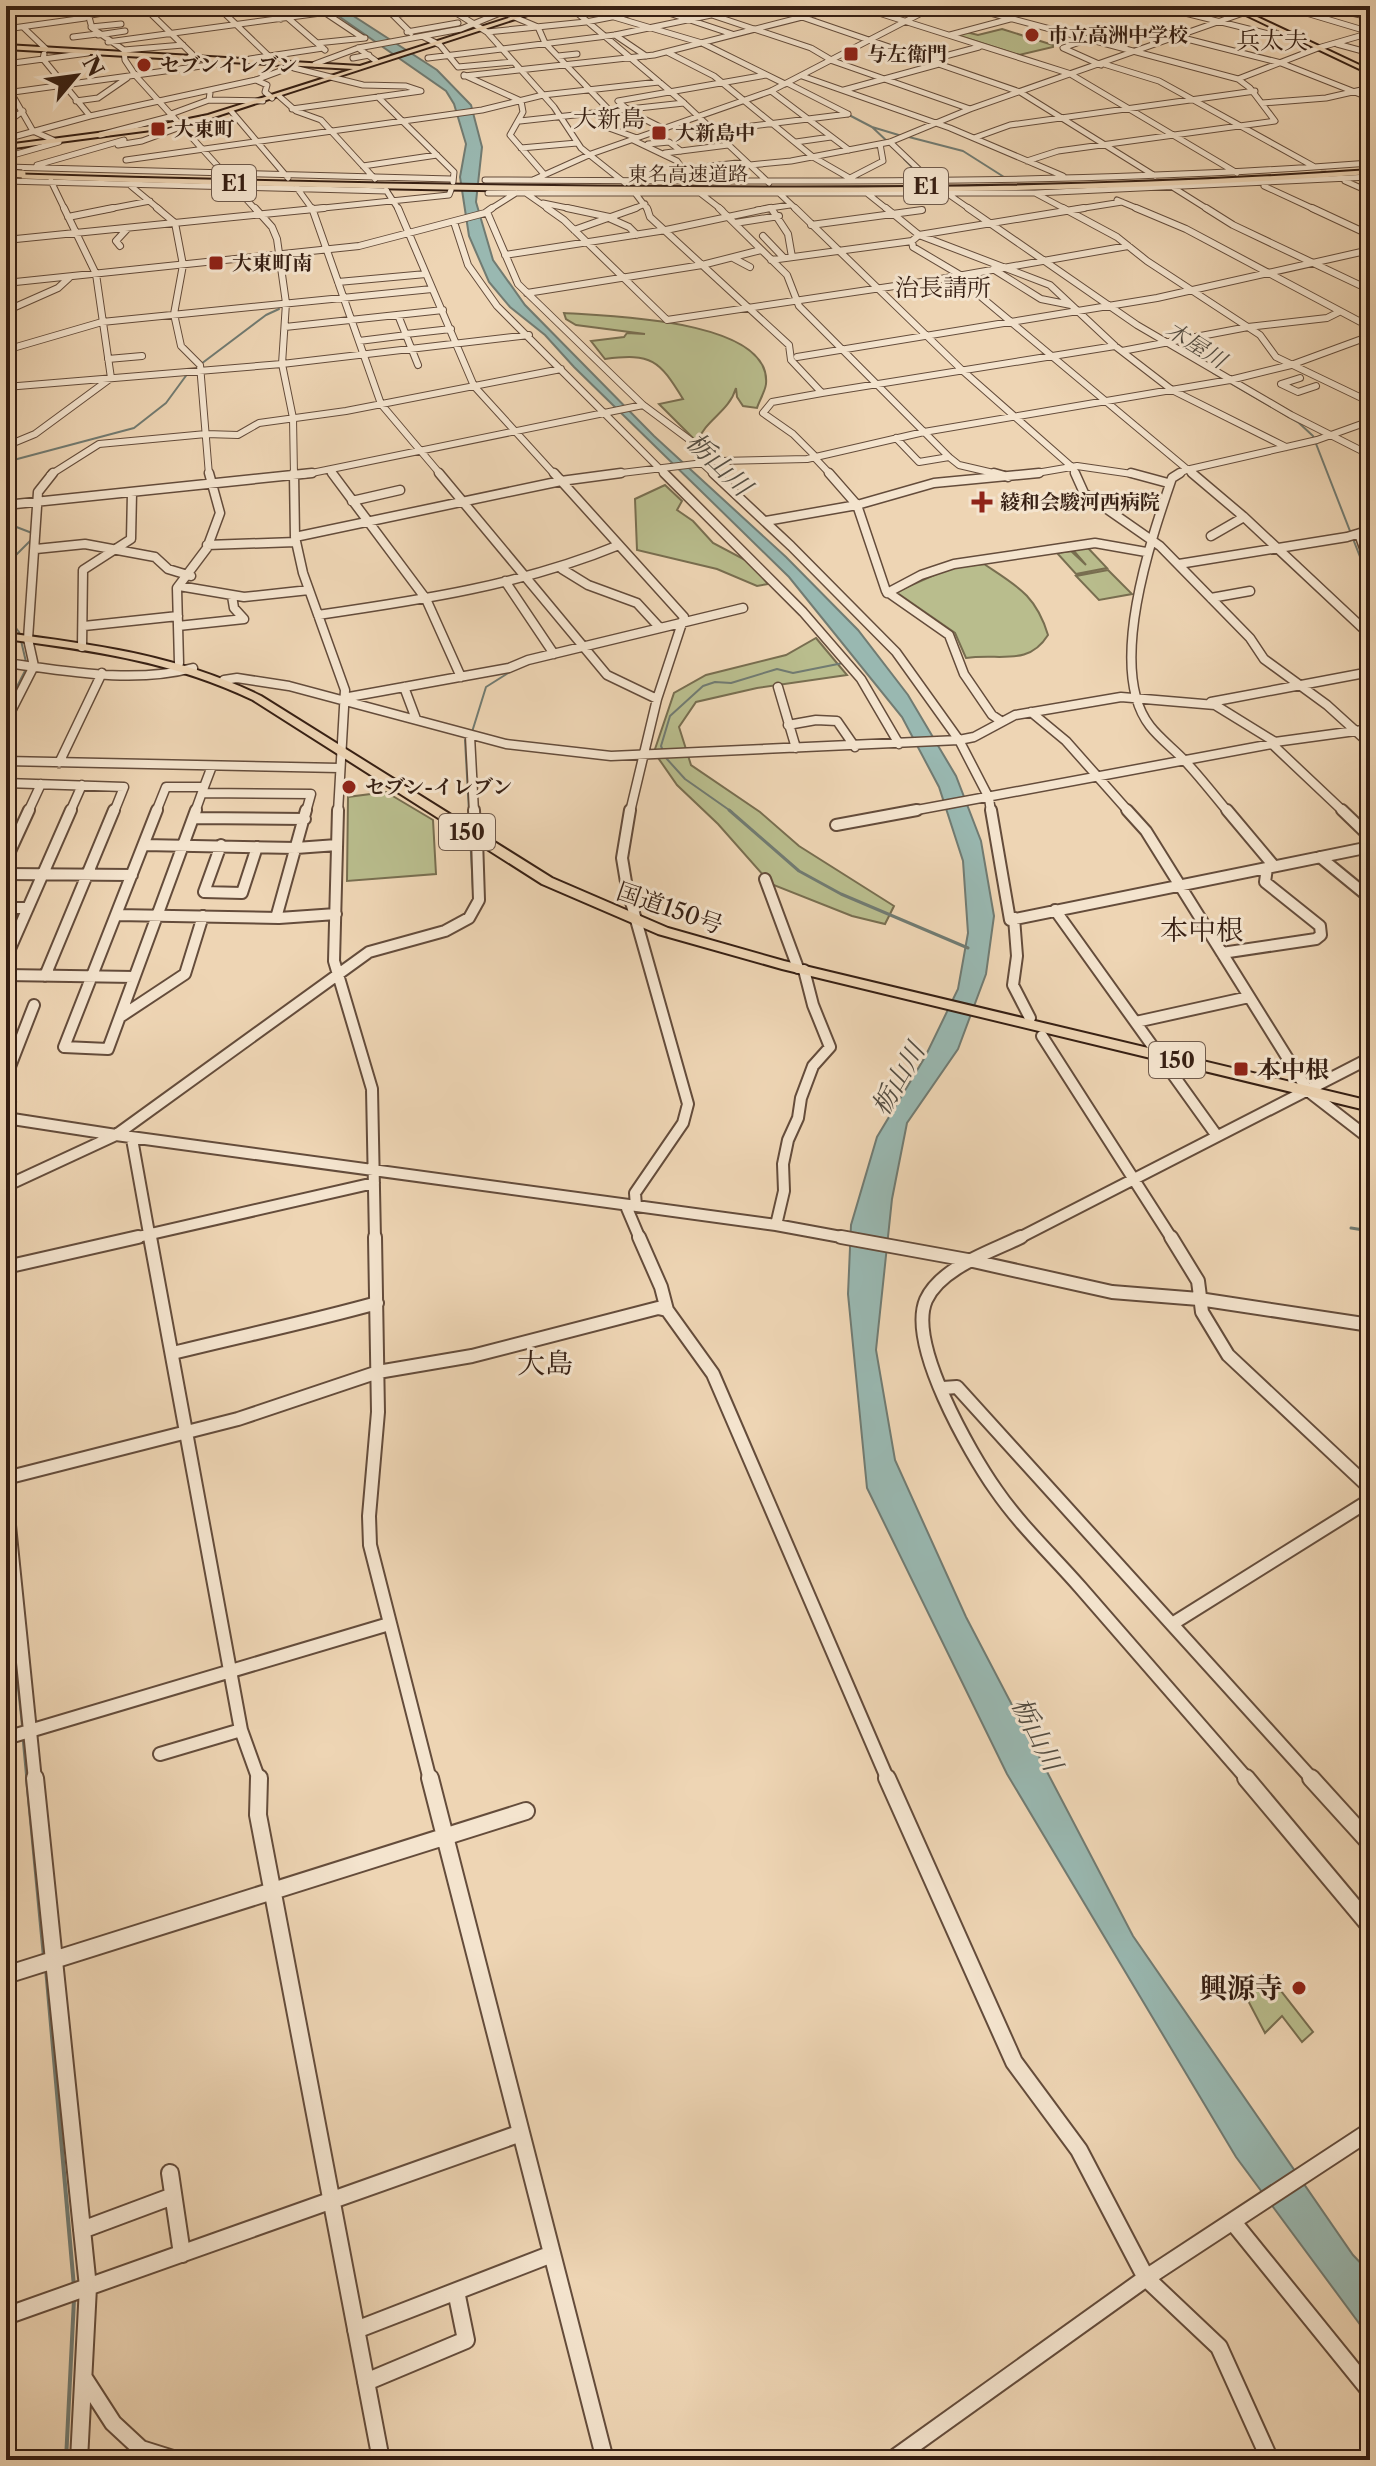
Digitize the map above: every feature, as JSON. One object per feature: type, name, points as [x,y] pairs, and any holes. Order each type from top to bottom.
[{"type":"highway","name":"東名高速道路","points":[[12,174],[484,186],[1004,188],[1179,183],[1370,170]]},
{"type":"highway","name":"国道150号","points":[[6,636],[186,665],[224,680],[547,881],[638,922],[697,943],[1370,1106]]},
{"type":"main road","points":[[1230,6],[1247,12],[1276,31],[1370,72]]},
{"type":"main road","points":[[6,147],[181,125],[485,30],[546,7]]},
{"type":"main road","points":[[6,48],[189,58],[274,59],[362,68]]},
{"type":"main road","points":[[45,50],[125,53],[206,63],[362,68]]},
{"type":"street","points":[[6,10],[86,6],[85,17],[91,27],[125,53],[183,45]]},
{"type":"street","points":[[6,29],[143,6],[192,54],[189,58]]},
{"type":"street","points":[[217,6],[274,59]]},
{"type":"street","points":[[272,6],[331,57]]},
{"type":"street","points":[[315,6],[364,38],[317,43]]},
{"type":"street","points":[[384,6],[407,32],[437,44],[458,67]]},
{"type":"street","points":[[393,15],[447,6],[485,30],[554,107],[577,143],[624,182]]},
{"type":"street","points":[[488,6],[538,27],[545,43],[610,111]]},
{"type":"street","points":[[315,64],[358,48],[423,37],[473,23],[517,6]]},
{"type":"street","points":[[569,6],[700,117],[768,183]]},
{"type":"street","points":[[649,6],[732,35]]},
{"type":"street","points":[[485,30],[586,22],[668,6]]},
{"type":"street","points":[[685,6],[811,48],[833,61],[970,109]]},
{"type":"street","points":[[770,6],[1020,92],[1156,177]]},
{"type":"street","points":[[464,76],[646,56],[845,6]]},
{"type":"street","points":[[857,6],[1072,75],[1238,173]]},
{"type":"street","points":[[530,182],[543,173],[591,154],[771,91],[935,6]]},
{"type":"street","points":[[964,6],[1238,79],[1255,91],[1262,103],[1261,108],[1275,121],[1058,151],[1027,161]]},
{"type":"street","points":[[983,11],[1002,6]]},
{"type":"street","points":[[1157,6],[1276,31],[1276,42]]},
{"type":"street","points":[[685,169],[813,157],[887,143],[970,109],[1263,6]]},
{"type":"street","points":[[1283,6],[1370,32]]},
{"type":"street","points":[[1319,6],[1370,17]]},
{"type":"street","points":[[610,9],[617,16],[702,43],[847,114],[713,131]]},
{"type":"street","points":[[107,42],[327,13]]},
{"type":"street","points":[[428,58],[602,37],[711,15]]},
{"type":"street","points":[[949,35],[1011,18]]},
{"type":"street","points":[[407,32],[473,23]]},
{"type":"street","points":[[91,27],[121,24]]},
{"type":"street","points":[[23,27],[45,50],[43,59]]},
{"type":"street","points":[[73,37],[125,31]]},
{"type":"street","points":[[1238,79],[1370,32]]},
{"type":"street","points":[[615,35],[646,56]]},
{"type":"street","points":[[147,37],[158,47]]},
{"type":"street","points":[[1179,37],[1222,45],[1237,53],[1281,63],[1370,98]]},
{"type":"street","points":[[1088,39],[1063,48],[1102,64],[1159,81],[1318,169]]},
{"type":"street","points":[[1336,44],[1370,53]]},
{"type":"street","points":[[930,61],[981,46]]},
{"type":"street","points":[[250,59],[274,59],[323,48]]},
{"type":"street","points":[[358,48],[376,61]]},
{"type":"street","points":[[667,52],[723,83],[813,157],[854,181]]},
{"type":"street","points":[[6,64],[88,53]]},
{"type":"street","points":[[125,53],[133,76],[225,174]]},
{"type":"street","points":[[558,56],[577,53],[586,63]]},
{"type":"street","points":[[353,58],[369,55]]},
{"type":"street","points":[[43,59],[90,116]]},
{"type":"street","points":[[458,67],[513,62]]},
{"type":"street","points":[[206,63],[223,86]]},
{"type":"street","points":[[7,93],[223,63]]},
{"type":"street","points":[[843,91],[939,63]]},
{"type":"street","points":[[6,139],[90,116],[256,80],[295,67],[334,78],[406,86],[421,91],[292,109]]},
{"type":"street","points":[[458,67],[455,68],[464,76],[521,101]]},
{"type":"street","points":[[664,129],[626,110],[618,101],[766,75]]},
{"type":"street","points":[[76,101],[98,98],[133,76]]},
{"type":"street","points":[[802,76],[936,123],[1070,180]]},
{"type":"street","points":[[256,80],[267,85],[265,92],[292,109],[321,120],[375,178]]},
{"type":"street","points":[[126,160],[482,110],[543,95],[659,82]]},
{"type":"street","points":[[6,84],[7,93],[23,111],[33,131],[53,140]]},
{"type":"street","points":[[378,97],[379,85]]},
{"type":"street","points":[[209,100],[210,88]]},
{"type":"street","points":[[1262,103],[1326,98],[1370,88]]},
{"type":"street","points":[[771,91],[849,150]]},
{"type":"street","points":[[974,138],[1010,125],[1255,91]]},
{"type":"street","points":[[6,240],[449,195],[454,172],[378,97]]},
{"type":"street","points":[[100,135],[172,115],[209,100],[263,101]]},
{"type":"street","points":[[521,101],[523,112],[510,135],[543,173]]},
{"type":"street","points":[[520,121],[684,103]]},
{"type":"street","points":[[546,109],[554,107]]},
{"type":"street","points":[[537,110],[548,118]]},
{"type":"street","points":[[6,123],[23,111]]},
{"type":"street","points":[[231,111],[288,177]]},
{"type":"street","points":[[595,113],[609,128],[664,153],[685,169],[693,182]]},
{"type":"street","points":[[115,144],[142,141],[181,125]]},
{"type":"street","points":[[100,135],[115,144],[133,173]]},
{"type":"street","points":[[796,142],[831,137]]},
{"type":"street","points":[[6,157],[65,139]]},
{"type":"street","points":[[12,174],[124,140]]},
{"type":"street","points":[[647,144],[669,142],[681,151]]},
{"type":"street","points":[[521,148],[577,143]]},
{"type":"street","points":[[854,181],[883,161],[887,143]]},
{"type":"street","points":[[887,143],[928,181]]},
{"type":"street","points":[[664,153],[728,145]]},
{"type":"street","points":[[363,166],[437,155]]},
{"type":"street","points":[[46,166],[61,170],[133,173],[375,178],[453,185]]},
{"type":"street","points":[[707,167],[704,176],[707,181]]},
{"type":"street","points":[[1003,179],[1041,167]]},
{"type":"street","points":[[484,186],[530,182],[1070,180],[1318,169],[1370,170]]},
{"type":"street","points":[[484,186],[527,194],[1035,193],[1339,178],[1370,170]]},
{"type":"street","points":[[12,174],[51,182],[386,191],[395,201],[474,386],[681,612],[683,623],[641,756],[622,858],[627,888],[688,1104],[683,1123],[635,1193],[631,1206],[667,1310],[713,1374],[855,1707],[1014,2062],[1079,2150],[1146,2278],[1219,2347],[1270,2460]]},
{"type":"street","points":[[1339,178],[1370,192]]},
{"type":"street","points":[[51,182],[96,274],[111,378]]},
{"type":"street","points":[[1259,183],[1370,235]]},
{"type":"street","points":[[6,663],[102,673],[178,673],[186,665],[178,621],[179,586],[191,576],[220,523],[220,502],[210,485],[200,365],[181,346],[174,314],[183,265],[175,223],[132,184]]},
{"type":"street","points":[[1172,187],[1233,225],[1370,290]]},
{"type":"street","points":[[237,189],[276,233],[286,303],[282,364],[293,418],[296,539],[309,590],[345,690],[339,768],[334,961],[369,1072],[378,1372],[370,1545],[605,2460]]},
{"type":"street","points":[[297,189],[313,209],[381,404],[607,675],[657,699]]},
{"type":"street","points":[[1094,190],[1186,229],[1370,327]]},
{"type":"street","points":[[6,283],[327,250],[455,222],[486,212],[517,192]]},
{"type":"street","points":[[868,193],[919,235],[1050,285],[1115,346],[1172,390],[1287,447]]},
{"type":"street","points":[[945,193],[1166,344],[1227,380],[1370,455]]},
{"type":"street","points":[[1035,193],[1128,246],[1248,327],[1264,338],[1276,357],[1370,402]]},
{"type":"street","points":[[527,194],[574,230],[667,320],[1128,246]]},
{"type":"street","points":[[635,194],[645,204],[650,217],[789,345],[791,360],[822,393]]},
{"type":"street","points":[[700,194],[706,202],[727,215],[771,260],[793,284],[795,299],[841,350],[949,457],[959,465],[1008,477]]},
{"type":"street","points":[[779,194],[963,371],[1072,467],[1077,485],[1084,493],[1152,540],[1250,638],[1264,659],[1370,744]]},
{"type":"street","points":[[68,217],[150,201]]},
{"type":"street","points":[[538,202],[612,219],[629,227],[637,235]]},
{"type":"street","points":[[771,260],[912,241],[919,235],[1122,202]]},
{"type":"street","points":[[574,230],[612,219],[645,204]]},
{"type":"street","points":[[505,255],[666,230],[727,215],[790,205]]},
{"type":"street","points":[[771,208],[788,234],[788,257]]},
{"type":"street","points":[[811,225],[922,210]]},
{"type":"street","points":[[486,212],[518,284],[643,405],[718,461]]},
{"type":"street","points":[[735,223],[779,216]]},
{"type":"street","points":[[455,222],[461,248],[476,280],[497,306],[658,469],[751,557],[822,633],[861,679],[901,744]]},
{"type":"street","points":[[120,246],[116,241],[129,227]]},
{"type":"street","points":[[763,236],[788,257]]},
{"type":"street","points":[[912,241],[913,247],[977,285],[980,296],[1244,517],[1370,635]]},
{"type":"street","points":[[527,293],[702,265],[761,250]]},
{"type":"street","points":[[797,357],[1015,325],[1272,276],[1370,250]]},
{"type":"street","points":[[733,258],[750,267]]},
{"type":"street","points":[[993,269],[1041,299],[1073,305]]},
{"type":"street","points":[[338,282],[426,274]]},
{"type":"street","points":[[6,311],[64,285],[70,277]]},
{"type":"street","points":[[6,350],[102,322],[431,286]]},
{"type":"street","points":[[6,304],[20,306]]},
{"type":"street","points":[[285,327],[443,310]]},
{"type":"street","points":[[419,312],[434,348]]},
{"type":"street","points":[[1122,351],[1248,327],[1327,318],[1339,312]]},
{"type":"street","points":[[398,315],[418,365]]},
{"type":"street","points":[[359,341],[451,329]]},
{"type":"street","points":[[6,387],[282,364],[529,335]]},
{"type":"street","points":[[207,545],[296,539],[561,481],[718,461],[784,461],[815,457],[924,432],[1227,380],[1291,365],[1370,336]]},
{"type":"street","points":[[1357,341],[1370,348]]},
{"type":"street","points":[[1001,721],[992,715],[964,674],[949,635],[887,593],[880,582],[857,505],[793,434],[763,413],[772,402],[1115,346]]},
{"type":"street","points":[[108,359],[142,356]]},
{"type":"street","points":[[1279,368],[1330,393]]},
{"type":"street","points":[[6,721],[34,666],[28,639],[36,549],[35,502],[48,477],[99,444],[206,434],[244,434],[259,423],[381,404],[561,369]]},
{"type":"street","points":[[6,446],[35,434],[111,378]]},
{"type":"street","points":[[1300,378],[1281,384],[1298,392],[1316,386]]},
{"type":"street","points":[[6,505],[295,477],[643,405]]},
{"type":"street","points":[[1271,867],[1185,761],[1148,724],[1137,697],[1130,678],[1131,651],[1146,552],[1162,513],[1168,483],[1186,470],[1317,440],[1370,421]]},
{"type":"street","points":[[896,438],[919,462],[949,457]]},
{"type":"street","points":[[702,463],[766,521],[896,652],[957,740],[985,798],[1010,920],[1370,847]]},
{"type":"street","points":[[766,521],[857,505],[934,483],[1008,477],[1072,467],[1129,473],[1168,483]]},
{"type":"street","points":[[329,470],[426,599],[461,677]]},
{"type":"street","points":[[352,501],[400,490]]},
{"type":"street","points":[[82,647],[83,570],[131,539],[132,493]]},
{"type":"street","points":[[1211,536],[1244,517]]},
{"type":"street","points":[[1179,564],[1370,530]]},
{"type":"street","points":[[1354,535],[1370,565]]},
{"type":"street","points":[[887,593],[921,575],[954,564],[1095,543],[1146,552]]},
{"type":"street","points":[[36,549],[85,544],[155,557],[168,569],[191,576]]},
{"type":"street","points":[[318,615],[426,599],[562,569],[619,545]]},
{"type":"street","points":[[562,569],[588,585],[637,603],[660,628]]},
{"type":"street","points":[[505,581],[554,654]]},
{"type":"street","points":[[179,586],[208,595],[232,596],[297,594],[309,590]]},
{"type":"street","points":[[1211,598],[1250,591]]},
{"type":"street","points":[[84,626],[244,619],[234,608],[232,596]]},
{"type":"street","points":[[345,698],[509,668],[743,608]]},
{"type":"street","points":[[1206,702],[1370,672]]},
{"type":"street","points":[[53,784],[102,673]]},
{"type":"street","points":[[224,680],[237,678],[345,698],[470,736],[539,749],[641,756],[957,740],[974,737],[1001,721],[1031,712],[1121,697],[1206,702],[1220,706],[1271,742],[1370,837]]},
{"type":"street","points":[[404,687],[416,719]]},
{"type":"street","points":[[778,687],[796,748]]},
{"type":"street","points":[[1031,712],[1066,741],[1146,831],[1308,1091],[1370,1139]]},
{"type":"street","points":[[788,725],[816,720],[837,721],[855,747]]},
{"type":"street","points":[[836,825],[1185,761],[1271,742],[1370,729]]},
{"type":"street","points":[[6,1186],[116,1135],[369,952],[445,931],[469,918],[479,900],[470,736]]},
{"type":"street","points":[[6,761],[339,768]]},
{"type":"street","points":[[212,766],[204,790],[108,1049],[64,1047],[166,787],[204,790],[311,794],[276,918]]},
{"type":"street","points":[[6,783],[124,787],[45,976]]},
{"type":"street","points":[[6,860],[41,784]]},
{"type":"street","points":[[6,958],[82,785]]},
{"type":"street","points":[[193,818],[305,819]]},
{"type":"street","points":[[144,845],[296,848],[337,845]]},
{"type":"street","points":[[221,845],[204,892],[242,893],[257,847]]},
{"type":"street","points":[[1320,857],[1370,898]]},
{"type":"street","points":[[1222,953],[1316,939],[1321,935],[1320,926],[1265,882],[1271,867]]},
{"type":"street","points":[[6,874],[132,875]]},
{"type":"street","points":[[765,879],[830,1047],[813,1066],[801,1098],[798,1118],[788,1140],[783,1164],[784,1191],[776,1225]]},
{"type":"street","points":[[6,908],[28,908]]},
{"type":"street","points":[[1055,910],[1217,1136]]},
{"type":"street","points":[[117,915],[276,918],[336,914]]},
{"type":"street","points":[[120,1017],[185,974],[203,916]]},
{"type":"street","points":[[1014,918],[1017,956],[1013,985],[1030,1018]]},
{"type":"street","points":[[6,975],[134,977]]},
{"type":"street","points":[[1136,1022],[1249,997]]},
{"type":"street","points":[[6,1077],[34,1005]]},
{"type":"street","points":[[1042,1036],[1136,1179],[1198,1281],[1202,1312],[1228,1355],[1370,1488]]},
{"type":"street","points":[[1370,1058],[943,1279],[924,1306],[921,1332],[961,1433],[1014,1513],[1306,1847],[1370,1926]]},
{"type":"street","points":[[6,1098],[10,1102],[6,1110]]},
{"type":"street","points":[[6,1118],[374,1176],[776,1225],[973,1261],[1112,1292],[1199,1299],[1370,1325]]},
{"type":"street","points":[[132,1139],[241,1730],[259,1778],[258,1815],[381,2460]]},
{"type":"street","points":[[6,1267],[374,1176]]},
{"type":"street","points":[[173,1353],[261,1331],[290,1328],[377,1303]]},
{"type":"street","points":[[6,1478],[238,1419],[378,1372],[472,1356],[658,1308],[667,1310]]},
{"type":"street","points":[[943,1388],[957,1387],[1370,1843]]},
{"type":"street","points":[[6,1496],[88,2287],[79,2460]]},
{"type":"street","points":[[1172,1624],[1370,1500]]},
{"type":"street","points":[[6,1738],[389,1624]]},
{"type":"street","points":[[160,1754],[241,1730]]},
{"type":"street","points":[[6,1975],[526,1811]]},
{"type":"street","points":[[892,2460],[1146,2278],[1370,2131]]},
{"type":"street","points":[[6,2316],[521,2133]]},
{"type":"street","points":[[170,2173],[182,2254]]},
{"type":"street","points":[[82,2230],[173,2196]]},
{"type":"street","points":[[1238,2220],[1370,2391]]},
{"type":"street","points":[[356,2330],[552,2254]]},
{"type":"street","points":[[366,2382],[466,2340],[456,2291]]},
{"type":"street","points":[[83,2377],[113,2423],[141,2449],[176,2460]]},
{"type":"green space","points":[[1002,29],[1053,47],[1019,55],[957,35],[966,32],[978,35]]},
{"type":"green space","points":[[564,313],[683,325],[716,334],[743,346],[761,362],[766,384],[757,408],[743,406],[736,388],[697,442],[659,404],[683,399],[660,368],[653,362],[634,357],[605,359],[591,341],[624,337],[627,333],[645,334],[576,325],[566,319]]},
{"type":"green space","points":[[665,485],[682,501],[677,510],[693,521],[713,543],[751,563],[768,584],[757,586],[717,569],[637,550],[635,499]]},
{"type":"green space","points":[[1088,548],[1107,568],[1076,574],[1057,553],[1071,551],[1086,565],[1073,550]]},
{"type":"green space","points":[[984,564],[1016,586],[1038,610],[1048,635],[1032,651],[1012,657],[966,658],[955,633],[896,592],[952,567]]},
{"type":"green space","points":[[1108,570],[1132,594],[1099,600],[1076,576]]},
{"type":"green space","points":[[816,638],[847,675],[757,688],[696,702],[679,727],[691,765],[760,812],[799,846],[894,906],[885,924],[852,916],[771,884],[718,824],[677,785],[654,752],[674,693],[706,675],[786,655]]},
{"type":"green space","points":[[386,792],[433,820],[436,874],[347,881],[348,797]]},
{"type":"green space","points":[[1267,1973],[1313,2032],[1302,2042],[1282,2016],[1265,2033],[1243,1991]]},
{"type":"water","points":[[324,6],[338,6],[437,70],[471,105],[482,147],[476,202],[493,260],[525,305],[654,436],[786,557],[858,630],[908,695],[956,776],[981,841],[994,916],[986,974],[958,1049],[907,1123],[892,1199],[876,1350],[895,1460],[966,1617],[1133,1936],[1353,2255],[1370,2273],[1370,2338],[1236,2157],[1007,1774],[867,1488],[848,1294],[851,1225],[877,1137],[925,1057],[958,989],[968,933],[963,861],[939,787],[902,717],[789,577],[545,335],[510,307],[489,282],[469,236],[460,177],[466,144],[454,104],[446,91]]},
{"type":"waterway","name":"木屋川","points":[[578,6],[613,16]]},
{"type":"waterway","points":[[1235,6],[1318,46]]},
{"type":"waterway","points":[[1329,51],[1347,59]]},
{"type":"waterway","name":"木屋川","points":[[849,115],[872,127]]},
{"type":"waterway","points":[[872,127],[902,136]]},
{"type":"waterway","name":"木屋川","points":[[872,127],[888,142]]},
{"type":"waterway","points":[[905,136],[963,151],[1004,177]]},
{"type":"waterway","name":"木屋川","points":[[904,159],[924,179]]},
{"type":"waterway","points":[[201,364],[266,315],[279,309]]},
{"type":"waterway","points":[[6,462],[134,428],[166,403],[188,373]]},
{"type":"waterway","name":"木屋川","points":[[1213,373],[1299,423],[1313,436],[1364,567],[1370,574]]},
{"type":"waterway","points":[[6,523],[32,533]]},
{"type":"waterway","points":[[6,565],[31,540]]},
{"type":"waterway","points":[[6,615],[19,632],[26,662]]},
{"type":"waterway","points":[[732,812],[685,779],[666,758],[661,746],[670,716],[703,686],[715,682],[731,683],[777,669],[793,673],[843,663]]},
{"type":"waterway","points":[[6,708],[26,669]]},
{"type":"waterway","points":[[472,732],[486,687],[513,670]]},
{"type":"waterway","points":[[465,740],[469,812]]},
{"type":"waterway","points":[[729,810],[799,871],[841,894],[968,948]]},
{"type":"waterway","points":[[471,844],[474,900]]},
{"type":"waterway","points":[[1351,1228],[1370,1231]]},
{"type":"waterway","points":[[6,1571],[23,1730]]},
{"type":"waterway","points":[[23,1737],[27,1780]]},
{"type":"waterway","points":[[27,1778],[44,1957]]},
{"type":"waterway","points":[[46,1968],[74,2287]]},
{"type":"waterway","points":[[66,2460],[74,2299]]},
{"type":"tunnel","points":[[1321,170],[1336,177]]},
{"type":"place","name":"市立高洲中学校","points":[[1032,35]]},
{"type":"place","name":"与左衛門","points":[[851,54]]},
{"type":"place","name":"セブンイレブン","points":[[144,65]]},
{"type":"place","name":"大東町","points":[[158,129]]},
{"type":"place","name":"大新島中","points":[[659,133]]},
{"type":"place","name":"大東町南","points":[[216,263]]},
{"type":"place","name":"綾和会駿河西病院","points":[[982,502]]},
{"type":"place","name":"セブン-イレブン","points":[[349,787]]},
{"type":"place","name":"本中根","points":[[1241,1069]]},
{"type":"place","name":"興源寺","points":[[1299,1988]]},
{"type":"district","name":"兵太夫","points":[[1272,40]]},
{"type":"district","name":"大新島","points":[[609,118]]},
{"type":"district","name":"治長請所","points":[[943,287]]},
{"type":"district","name":"本中根","points":[[1202,930]]},
{"type":"district","name":"大島","points":[[545,1363]]},
{"type":"water label","name":"栃山川","points":[[719,464]]},
{"type":"water label","name":"栃山川","points":[[898,1079]]},
{"type":"water label","name":"栃山川","points":[[1037,1734]]}]
